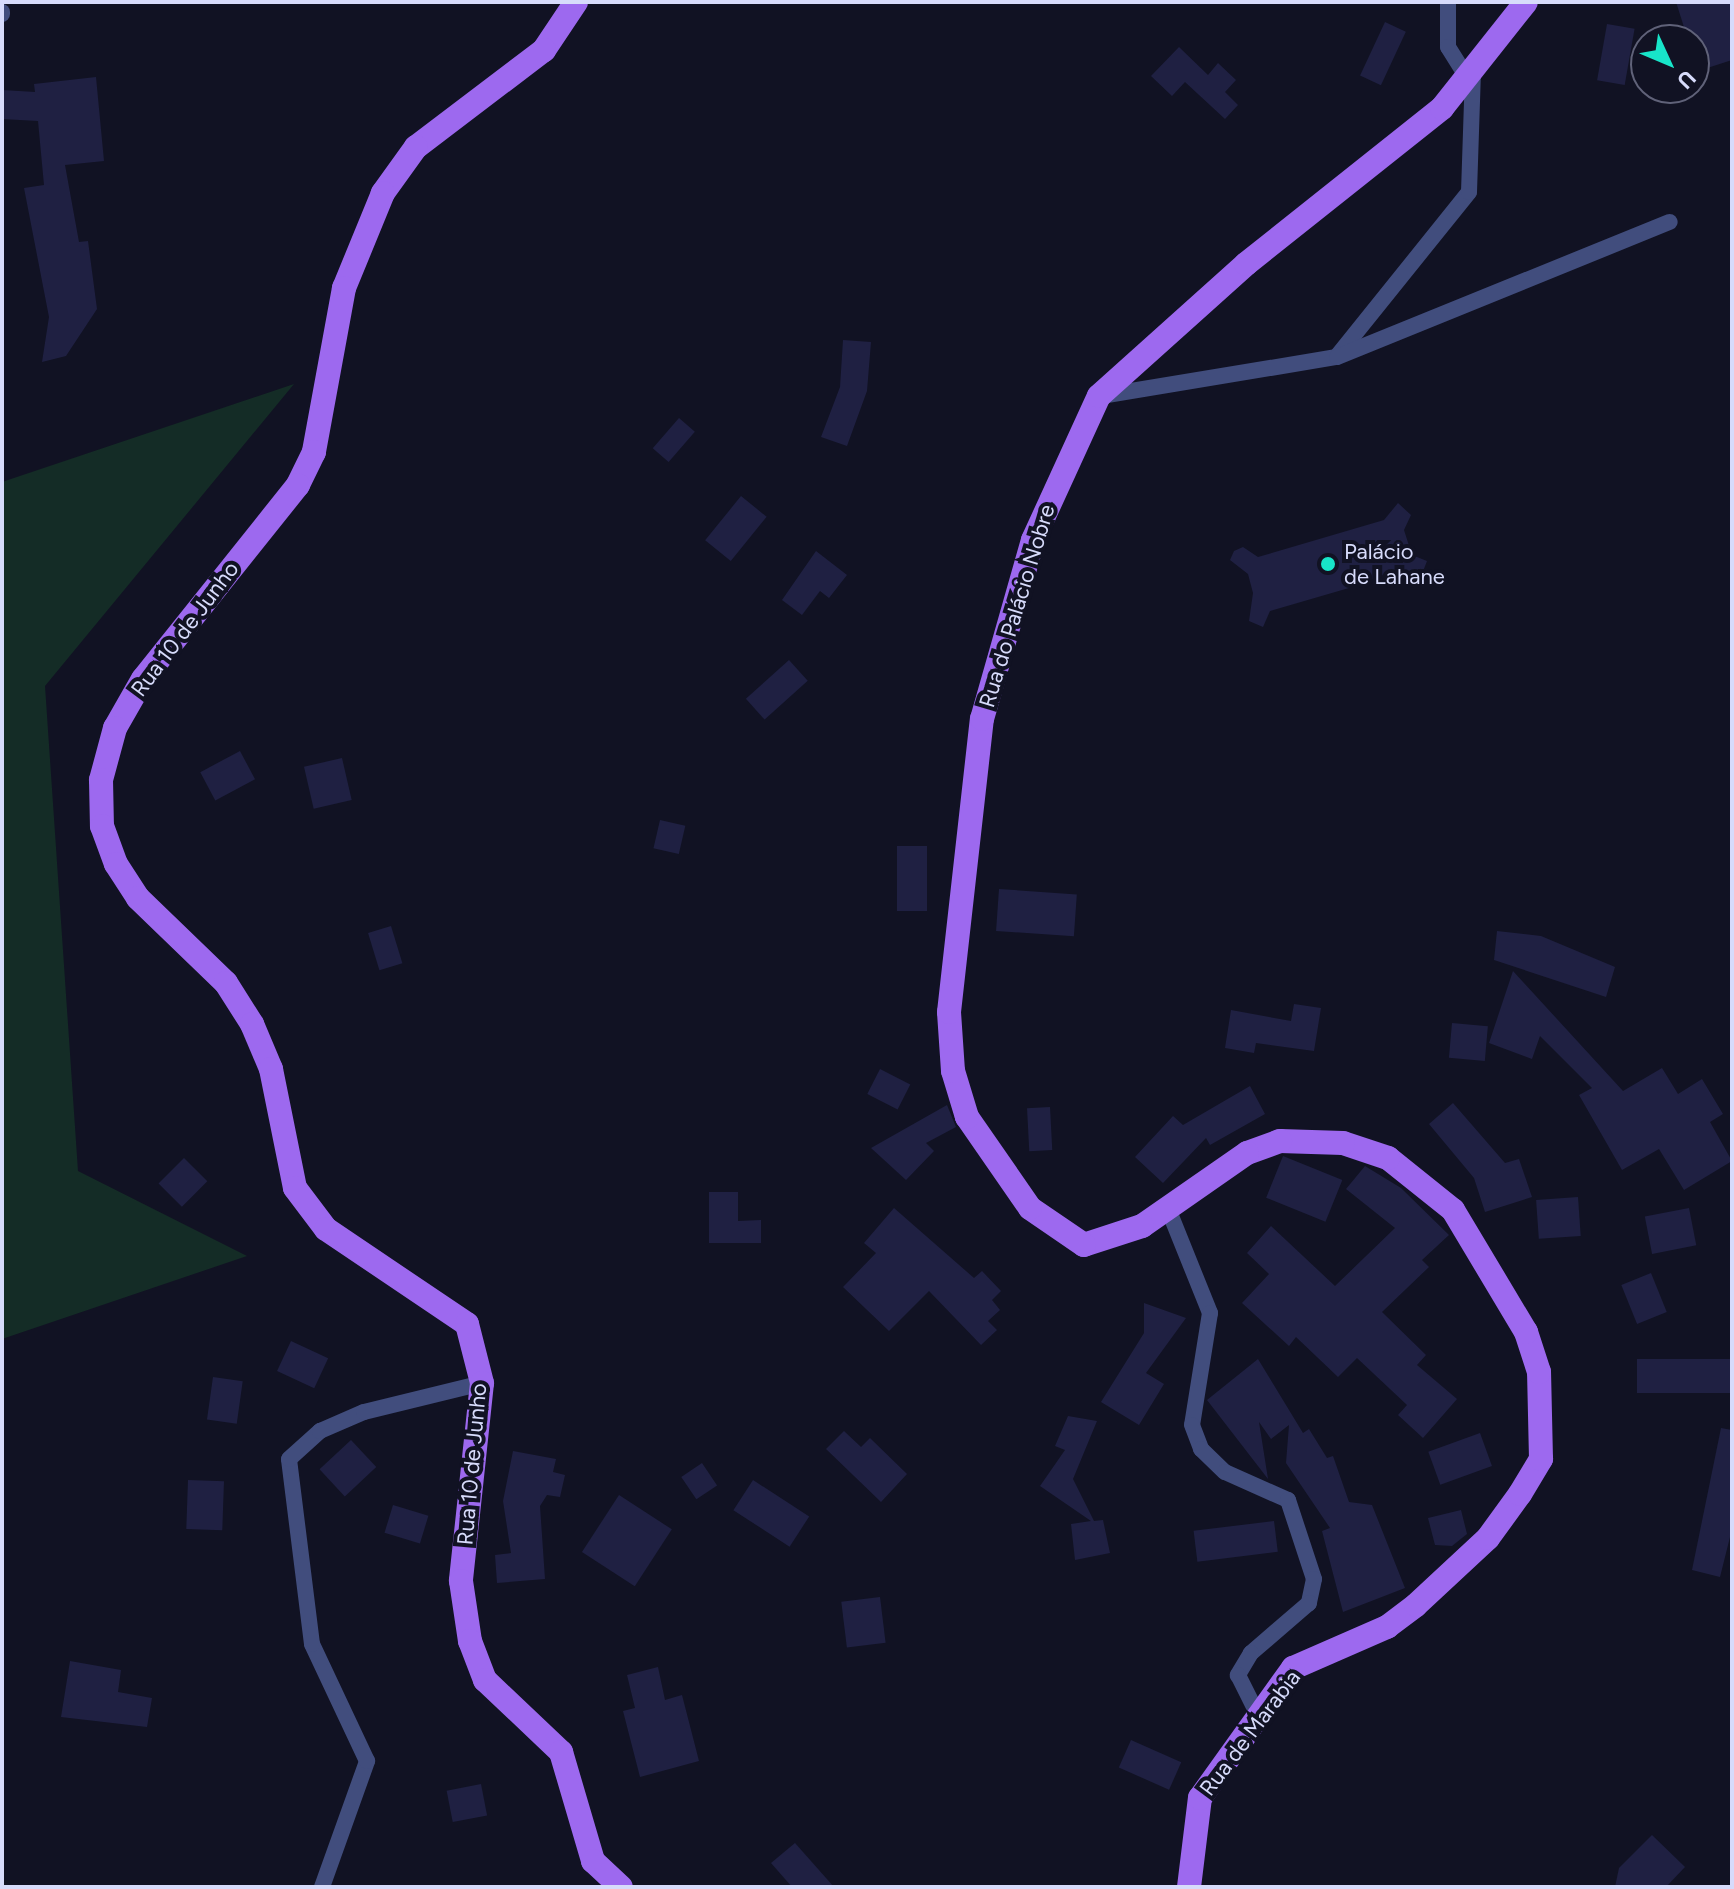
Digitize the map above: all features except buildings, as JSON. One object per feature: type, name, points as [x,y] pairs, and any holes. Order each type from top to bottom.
[{"type":"main road","name":"Rua 10 de Junho","points":[[576,2],[544,50],[416,147],[383,193],[344,288],[314,452],[298,485],[143,679],[115,728],[101,780],[102,826],[116,864],[148,908],[226,983],[252,1024],[271,1069],[295,1188],[326,1229],[467,1324],[482,1383],[461,1581],[470,1641],[485,1680],[561,1752],[593,1861],[621,1887]]},
{"type":"main road","name":"Rua do Palácio Nobre","points":[[967,1117],[953,1071],[949,1012],[982,719],[1033,540],[1099,396],[1246,264],[1442,108],[1526,2]]},
{"type":"main road","name":"Rua de Marabia","points":[[967,1117],[1030,1208],[1060,1235],[1084,1245],[1169,1211],[1247,1153],[1280,1141],[1343,1143],[1388,1158],[1453,1210],[1482,1249],[1539,1372],[1541,1459],[1488,1538],[1387,1627],[1293,1668],[1260,1719],[1200,1798],[1189,1887]]},
{"type":"street","points":[[1337,357],[1469,192],[1470,75],[1448,47],[1448,2]]},
{"type":"street","points":[[1099,396],[1337,357],[1670,222]]},
{"type":"street","points":[[1169,1211],[1210,1313],[1192,1425],[1201,1449],[1225,1472],[1288,1500],[1314,1579],[1309,1603],[1251,1653],[1238,1675],[1260,1719]]},
{"type":"street","points":[[322,1887],[367,1761],[312,1644],[289,1459],[320,1431],[364,1412],[482,1383]]},
{"type":"green space","points":[[294,384],[45,686],[78,1171],[247,1256],[2,1339],[2,482]]},
{"type":"place","name":"Palácio de Lahane","points":[[1328,564]]}]
